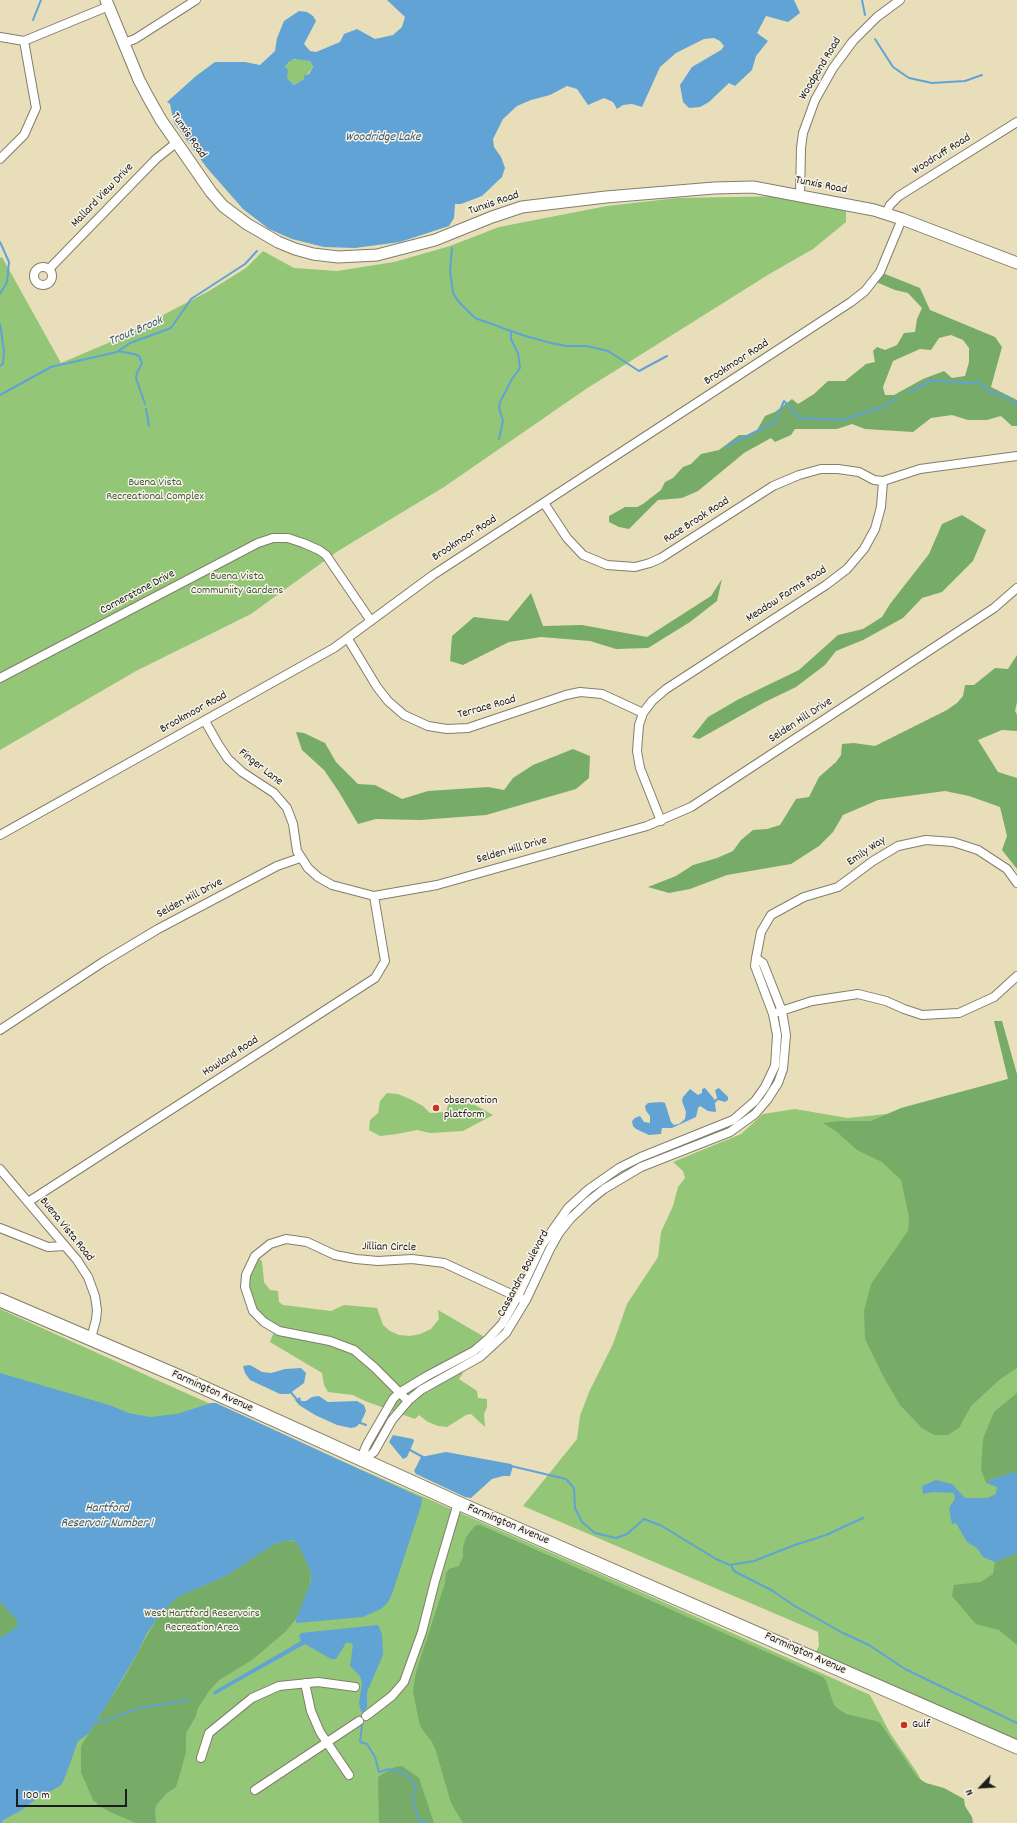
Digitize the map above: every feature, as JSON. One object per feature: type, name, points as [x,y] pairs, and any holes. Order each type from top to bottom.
[{"type":"main road","name":"Farmington Avenue","points":[[0,1300],[91,1338],[458,1503],[1017,1747]]},
{"type":"street","points":[[124,44],[196,0]]},
{"type":"street","name":"Woodpond Road","points":[[800,196],[801,148],[803,133],[815,100],[833,68],[852,41],[877,17],[900,0]]},
{"type":"street","points":[[0,37],[24,41],[108,3]]},
{"type":"street","name":"Tunxis Road","points":[[108,3],[139,80],[148,97],[176,143],[211,192],[235,217],[260,233],[295,249],[326,256],[353,257],[377,255],[401,250],[434,240],[509,211],[571,200],[734,187],[753,187],[886,213],[1017,263]]},
{"type":"street","points":[[0,159],[24,135],[36,108],[24,41]]},
{"type":"street","name":"Woodruff Road","points":[[886,213],[890,205],[899,196],[1017,122]]},
{"type":"street","name":"Mallard View Drive","points":[[49,269],[156,159],[176,143]]},
{"type":"street","name":"Brookmoor Road","points":[[0,835],[205,721],[348,639],[433,575],[748,370],[865,291],[880,272],[902,219]]},
{"type":"street","points":[[883,481],[920,469],[1017,456]]},
{"type":"street","name":"Race Brook Road","points":[[544,503],[566,538],[584,555],[607,565],[635,567],[650,564],[661,558],[773,486],[799,474],[821,469],[845,469],[859,472],[874,480],[883,481]]},
{"type":"street","name":"Meadow Farms Road","points":[[660,821],[643,776],[638,756],[638,731],[643,713],[666,689],[826,585],[847,569],[864,549],[875,529],[881,507],[883,481]]},
{"type":"street","name":"Cornerstone Drive","points":[[0,678],[258,543],[280,537],[296,540],[319,550],[326,555],[371,621]]},
{"type":"street","name":"Selden Hill Drive","points":[[0,1030],[103,962],[158,929],[277,866],[300,858],[313,873],[327,882],[374,896],[437,885],[660,821],[703,800],[994,608],[1017,588]]},
{"type":"street","name":"Terrace Road","points":[[348,639],[377,687],[388,701],[404,715],[428,726],[447,729],[468,728],[566,695],[580,692],[602,694],[643,713]]},
{"type":"street","name":"Finger Lane","points":[[205,721],[228,759],[242,772],[274,793],[287,808],[293,824],[296,848],[300,858]]},
{"type":"street","name":"Emily Way","points":[[773,1014],[755,966],[761,932],[771,915],[804,897],[838,887],[873,861],[898,846],[926,840],[953,842],[978,850],[1007,869],[1017,883]]},
{"type":"street","name":"Howland Road","points":[[28,1202],[375,978],[385,961],[374,896]]},
{"type":"street","points":[[756,958],[763,963],[782,1011]]},
{"type":"street","points":[[773,1014],[812,1001],[858,994],[886,1001],[922,1015],[959,1013],[994,997],[1017,976]]},
{"type":"street","name":"Cassandra Boulevard","points":[[364,1460],[374,1452],[392,1420],[408,1401],[421,1390],[470,1364],[494,1346],[506,1333],[526,1300],[559,1233],[571,1218],[589,1201],[604,1189],[635,1170],[730,1132],[755,1114],[767,1100],[778,1083],[783,1069],[786,1035],[782,1011]]},
{"type":"street","name":"Cassandra Boulevard","points":[[364,1460],[364,1451],[367,1444],[393,1399],[399,1393],[474,1351],[502,1324],[517,1297],[538,1252],[568,1208],[589,1189],[619,1168],[644,1156],[733,1120],[755,1101],[765,1087],[775,1066],[777,1035],[773,1014]]},
{"type":"street","name":"Buena Vista Road","points":[[0,1169],[82,1268],[92,1287],[96,1304],[97,1315],[91,1338]]},
{"type":"street","points":[[0,1228],[48,1246],[65,1246]]},
{"type":"street","name":"Jillian Circle","points":[[408,1401],[374,1366],[354,1350],[330,1341],[279,1331],[264,1322],[253,1311],[245,1287],[246,1275],[255,1256],[270,1244],[286,1239],[307,1242],[335,1255],[356,1259],[378,1261],[412,1259],[444,1263],[526,1300]]},
{"type":"street","points":[[366,1716],[392,1696],[404,1682],[422,1632],[458,1503]]},
{"type":"street","points":[[201,1758],[209,1733],[252,1698],[278,1686],[325,1682],[355,1687]]},
{"type":"street","points":[[305,1683],[311,1711],[320,1732],[349,1775]]},
{"type":"street","points":[[255,1790],[359,1721]]},
{"type":"green space","points":[[297,59],[310,61],[313,67],[304,79],[294,85],[287,78],[285,67],[291,60]]},
{"type":"green space","name":"Buena Vista Recreational Complex","points":[[789,196],[846,208],[846,222],[813,249],[771,273],[586,389],[444,487],[338,551],[251,614],[136,671],[0,750],[0,258],[2,257],[61,363],[115,340],[209,291],[246,268],[263,251],[294,268],[337,271],[394,262],[450,246],[499,227],[607,206],[677,198]]},
{"type":"green space","points":[[880,272],[920,288],[930,310],[995,337],[1002,347],[991,387],[1017,400],[1017,426],[1012,426],[1001,416],[987,420],[968,420],[952,415],[931,418],[913,432],[865,429],[852,424],[837,429],[795,429],[791,435],[775,442],[771,438],[744,453],[698,491],[682,498],[658,500],[629,529],[619,527],[609,522],[609,516],[625,507],[637,507],[643,504],[661,490],[665,482],[673,478],[683,467],[691,464],[701,454],[719,450],[739,435],[747,435],[757,430],[765,416],[775,412],[792,399],[798,404],[814,394],[828,381],[845,381],[866,364],[875,362],[873,351],[877,347],[885,350],[897,345],[904,333],[915,332],[917,319],[922,308],[908,293],[895,290],[874,281]],"holes":[[[951,335],[963,340],[969,348],[969,362],[965,376],[952,378],[944,371],[923,379],[894,395],[885,395],[883,387],[893,361],[920,349],[931,350],[939,338]]]},
{"type":"green space","points":[[962,515],[986,530],[973,561],[942,592],[922,598],[903,618],[863,640],[836,651],[825,665],[796,687],[765,702],[699,739],[692,737],[708,717],[739,699],[799,670],[838,635],[863,629],[882,617],[890,604],[929,554],[942,524]]},
{"type":"green space","points":[[722,579],[717,601],[690,622],[648,648],[616,649],[590,641],[541,637],[509,642],[463,665],[450,661],[452,636],[474,617],[508,621],[531,593],[543,626],[582,625],[647,637],[711,596]]},
{"type":"green space","points":[[1017,655],[1017,702],[1015,711],[1017,715],[1017,731],[1002,730],[978,740],[998,772],[1017,778],[1017,869],[1002,850],[1007,836],[1000,807],[969,796],[945,791],[878,800],[843,815],[833,832],[819,846],[791,864],[727,875],[690,889],[669,893],[648,887],[676,876],[693,865],[717,858],[733,851],[741,840],[753,830],[767,829],[780,825],[796,799],[809,797],[819,777],[836,762],[841,755],[842,744],[854,743],[875,746],[947,710],[957,703],[963,696],[965,685],[974,685],[995,668],[1008,669]]},
{"type":"green space","points":[[296,732],[304,733],[325,743],[336,762],[358,784],[375,785],[402,799],[428,791],[488,787],[504,790],[513,778],[533,765],[573,749],[590,756],[589,778],[576,789],[486,815],[420,820],[376,819],[358,824],[324,770],[302,750]]},
{"type":"green space","points":[[994,1021],[1002,1021],[1017,1074],[1017,1368],[999,1380],[971,1406],[959,1428],[948,1435],[934,1435],[922,1428],[900,1405],[882,1374],[865,1339],[864,1311],[871,1284],[908,1231],[909,1216],[901,1180],[882,1162],[857,1150],[837,1132],[823,1123],[841,1121],[871,1121],[901,1108],[1008,1079]]},
{"type":"green space","points":[[1017,1076],[1017,1747],[813,1657],[819,1646],[818,1632],[523,1506],[577,1439],[580,1416],[589,1392],[613,1344],[627,1304],[658,1257],[661,1232],[673,1206],[678,1187],[685,1178],[683,1171],[673,1162],[741,1134],[763,1114],[795,1109],[848,1118],[906,1112]]},
{"type":"green space","points":[[387,1093],[398,1094],[412,1100],[423,1106],[430,1113],[446,1112],[449,1102],[460,1102],[475,1105],[493,1115],[463,1131],[430,1133],[417,1130],[380,1136],[369,1130],[370,1120],[378,1113],[380,1101]]},
{"type":"green space","points":[[255,1256],[262,1261],[264,1282],[270,1290],[278,1291],[279,1302],[283,1305],[331,1311],[344,1305],[377,1308],[383,1325],[390,1331],[399,1335],[410,1336],[420,1334],[431,1329],[439,1319],[438,1310],[488,1339],[457,1360],[463,1373],[459,1379],[477,1391],[478,1398],[487,1399],[487,1407],[484,1414],[485,1427],[471,1414],[466,1415],[447,1427],[438,1426],[428,1422],[419,1415],[415,1419],[365,1401],[353,1395],[328,1392],[324,1385],[322,1373],[270,1342],[275,1329],[253,1311],[246,1275]]},
{"type":"green space","name":"West Hartford Reservoirs Recreation Area","points":[[0,1309],[188,1394],[639,1591],[870,1695],[890,1733],[918,1774],[937,1813],[940,1823],[0,1823]]},
{"type":"green space","points":[[1017,1393],[1017,1474],[1014,1472],[992,1479],[986,1483],[981,1469],[983,1439],[994,1412]]},
{"type":"green space","points":[[480,1525],[823,1677],[826,1681],[834,1705],[837,1708],[846,1714],[880,1723],[918,1778],[926,1783],[944,1788],[964,1799],[965,1806],[972,1817],[973,1823],[463,1823],[451,1803],[436,1751],[432,1742],[420,1726],[413,1692],[416,1672],[445,1583],[446,1573],[449,1569],[459,1566],[463,1557],[463,1547],[466,1537],[475,1526]]},
{"type":"green space","points":[[286,1540],[296,1542],[311,1572],[310,1587],[296,1619],[286,1631],[252,1660],[219,1680],[209,1691],[198,1708],[196,1716],[186,1733],[186,1752],[177,1784],[175,1788],[167,1793],[157,1804],[155,1809],[156,1823],[136,1823],[101,1807],[93,1800],[81,1772],[81,1746],[125,1676],[156,1620],[174,1600],[182,1595],[226,1576],[272,1545]]},
{"type":"green space","points":[[1017,1553],[1017,1645],[999,1630],[976,1624],[952,1596],[954,1585],[981,1582],[993,1574],[995,1562]]},
{"type":"green space","points":[[0,1602],[16,1619],[18,1626],[0,1638]]},
{"type":"green space","points":[[402,1766],[419,1778],[434,1823],[379,1823],[379,1776],[395,1767]]},
{"type":"water","name":"Woodridge Lake","points":[[387,0],[794,0],[800,13],[788,22],[766,16],[757,33],[768,41],[756,56],[752,70],[735,86],[729,83],[709,102],[700,107],[689,108],[683,102],[680,85],[692,67],[721,50],[724,46],[720,41],[714,38],[704,39],[676,53],[660,67],[642,107],[632,104],[623,105],[617,109],[613,102],[604,98],[588,105],[577,89],[567,86],[550,95],[531,100],[517,106],[503,119],[493,139],[494,147],[501,157],[505,168],[502,177],[482,196],[461,204],[455,204],[454,218],[449,226],[400,242],[355,248],[324,247],[292,239],[269,229],[243,209],[207,168],[174,123],[170,104],[167,102],[196,76],[215,62],[245,62],[260,65],[275,51],[277,38],[284,21],[299,11],[307,12],[313,16],[316,21],[304,44],[310,51],[316,52],[340,42],[344,34],[357,29],[375,39],[393,35],[402,27],[405,17]],"holes":[[[294,59],[310,61],[313,67],[309,74],[304,76],[304,79],[294,85],[287,78],[288,70],[285,67]]]},
{"type":"water","points":[[705,1088],[715,1100],[717,1098],[715,1090],[719,1088],[728,1097],[728,1100],[725,1102],[718,1100],[715,1103],[716,1112],[708,1111],[700,1106],[696,1117],[672,1128],[662,1128],[661,1134],[649,1135],[633,1126],[632,1121],[640,1116],[644,1122],[650,1123],[650,1116],[646,1111],[645,1106],[648,1103],[661,1102],[665,1103],[671,1122],[674,1125],[679,1124],[685,1119],[686,1112],[682,1101],[683,1097],[690,1089],[698,1095],[702,1093],[702,1089]]},
{"type":"water","points":[[250,1365],[262,1372],[271,1373],[285,1369],[301,1368],[306,1373],[304,1383],[289,1394],[280,1394],[250,1380],[245,1373],[243,1366]]},
{"type":"water","name":"Hartford Reservoir Number 1","points":[[0,1373],[109,1405],[129,1413],[150,1417],[177,1414],[211,1403],[216,1403],[422,1498],[421,1506],[388,1602],[381,1609],[363,1617],[296,1623],[296,1619],[311,1582],[311,1572],[299,1546],[296,1542],[291,1540],[276,1543],[226,1576],[182,1595],[174,1600],[156,1620],[147,1633],[138,1652],[108,1703],[88,1734],[78,1741],[64,1780],[60,1786],[36,1799],[0,1823],[0,1638],[18,1626],[16,1619],[0,1602]]},
{"type":"water","points":[[319,1396],[328,1402],[357,1401],[364,1405],[366,1411],[361,1422],[356,1427],[351,1428],[337,1425],[315,1415],[299,1405],[295,1400],[300,1397],[301,1401],[306,1401],[312,1397]]},
{"type":"water","points":[[393,1435],[413,1439],[414,1441],[407,1457],[403,1459],[389,1442]]},
{"type":"water","points":[[446,1452],[511,1464],[513,1466],[510,1476],[492,1479],[471,1498],[465,1497],[416,1474],[414,1471],[421,1457]]},
{"type":"water","points":[[1014,1472],[1017,1474],[1017,1553],[995,1562],[983,1557],[977,1548],[967,1542],[956,1523],[952,1524],[949,1508],[955,1499],[954,1493],[933,1492],[923,1494],[922,1486],[936,1480],[952,1484],[965,1498],[987,1498],[996,1494],[997,1487],[986,1483],[992,1479]]},
{"type":"water","points":[[378,1625],[382,1634],[383,1655],[367,1692],[367,1708],[361,1712],[359,1703],[362,1683],[360,1676],[350,1666],[353,1645],[351,1643],[346,1643],[336,1659],[331,1659],[305,1644],[214,1695],[213,1692],[301,1641],[299,1636],[301,1633]]},
{"type":"waterway","points":[[33,20],[41,0]]},
{"type":"waterway","points":[[862,0],[865,15]]},
{"type":"waterway","points":[[875,39],[893,67],[909,78],[932,83],[965,81],[982,75]]},
{"type":"waterway","points":[[0,242],[9,262],[7,282],[0,294]]},
{"type":"waterway","points":[[452,248],[450,271],[453,293],[458,301],[475,318],[522,335],[551,343],[566,346],[587,346],[608,351],[639,371],[667,356]]},
{"type":"waterway","name":"Trout Brook","points":[[0,395],[51,367],[117,352],[130,343],[171,328],[191,299],[245,264],[257,251]]},
{"type":"waterway","points":[[0,324],[4,351],[3,364],[0,366]]},
{"type":"waterway","points":[[499,439],[503,421],[499,408],[500,402],[512,379],[520,368],[518,353],[511,339],[511,332]]},
{"type":"waterway","points":[[118,351],[139,356],[142,363],[136,378],[145,404]]},
{"type":"waterway","points":[[909,392],[933,380],[966,383],[979,382],[990,392],[999,394],[1017,404]]},
{"type":"waterway","points":[[727,446],[775,422],[784,401],[800,418],[842,420],[882,407],[897,398]]},
{"type":"waterway","points":[[146,409],[149,426]]},
{"type":"waterway","points":[[289,1390],[298,1401]]},
{"type":"waterway","points":[[358,1422],[366,1425]]},
{"type":"waterway","points":[[410,1450],[423,1457]]},
{"type":"waterway","points":[[511,1466],[566,1479],[574,1488],[575,1508],[582,1522],[595,1533],[616,1538],[627,1534],[644,1519],[662,1526],[716,1559],[730,1565],[754,1561],[792,1546],[826,1535],[863,1518]]},
{"type":"waterway","points":[[731,1565],[734,1571],[773,1591],[793,1605],[843,1633],[869,1645],[905,1669],[1017,1723]]},
{"type":"waterway","points":[[95,1722],[101,1722],[139,1708],[188,1700]]},
{"type":"waterway","points":[[364,1708],[360,1742],[367,1744],[375,1757],[379,1772],[389,1769],[405,1773],[416,1787],[412,1798],[419,1820],[427,1823]]},
{"type":"place","name":"observation platform","points":[[436,1108]]},
{"type":"place","name":"Gulf","points":[[904,1725]]},
{"type":"park label","name":"Buena Vista Communiity Gardens","points":[[237,584]]}]
